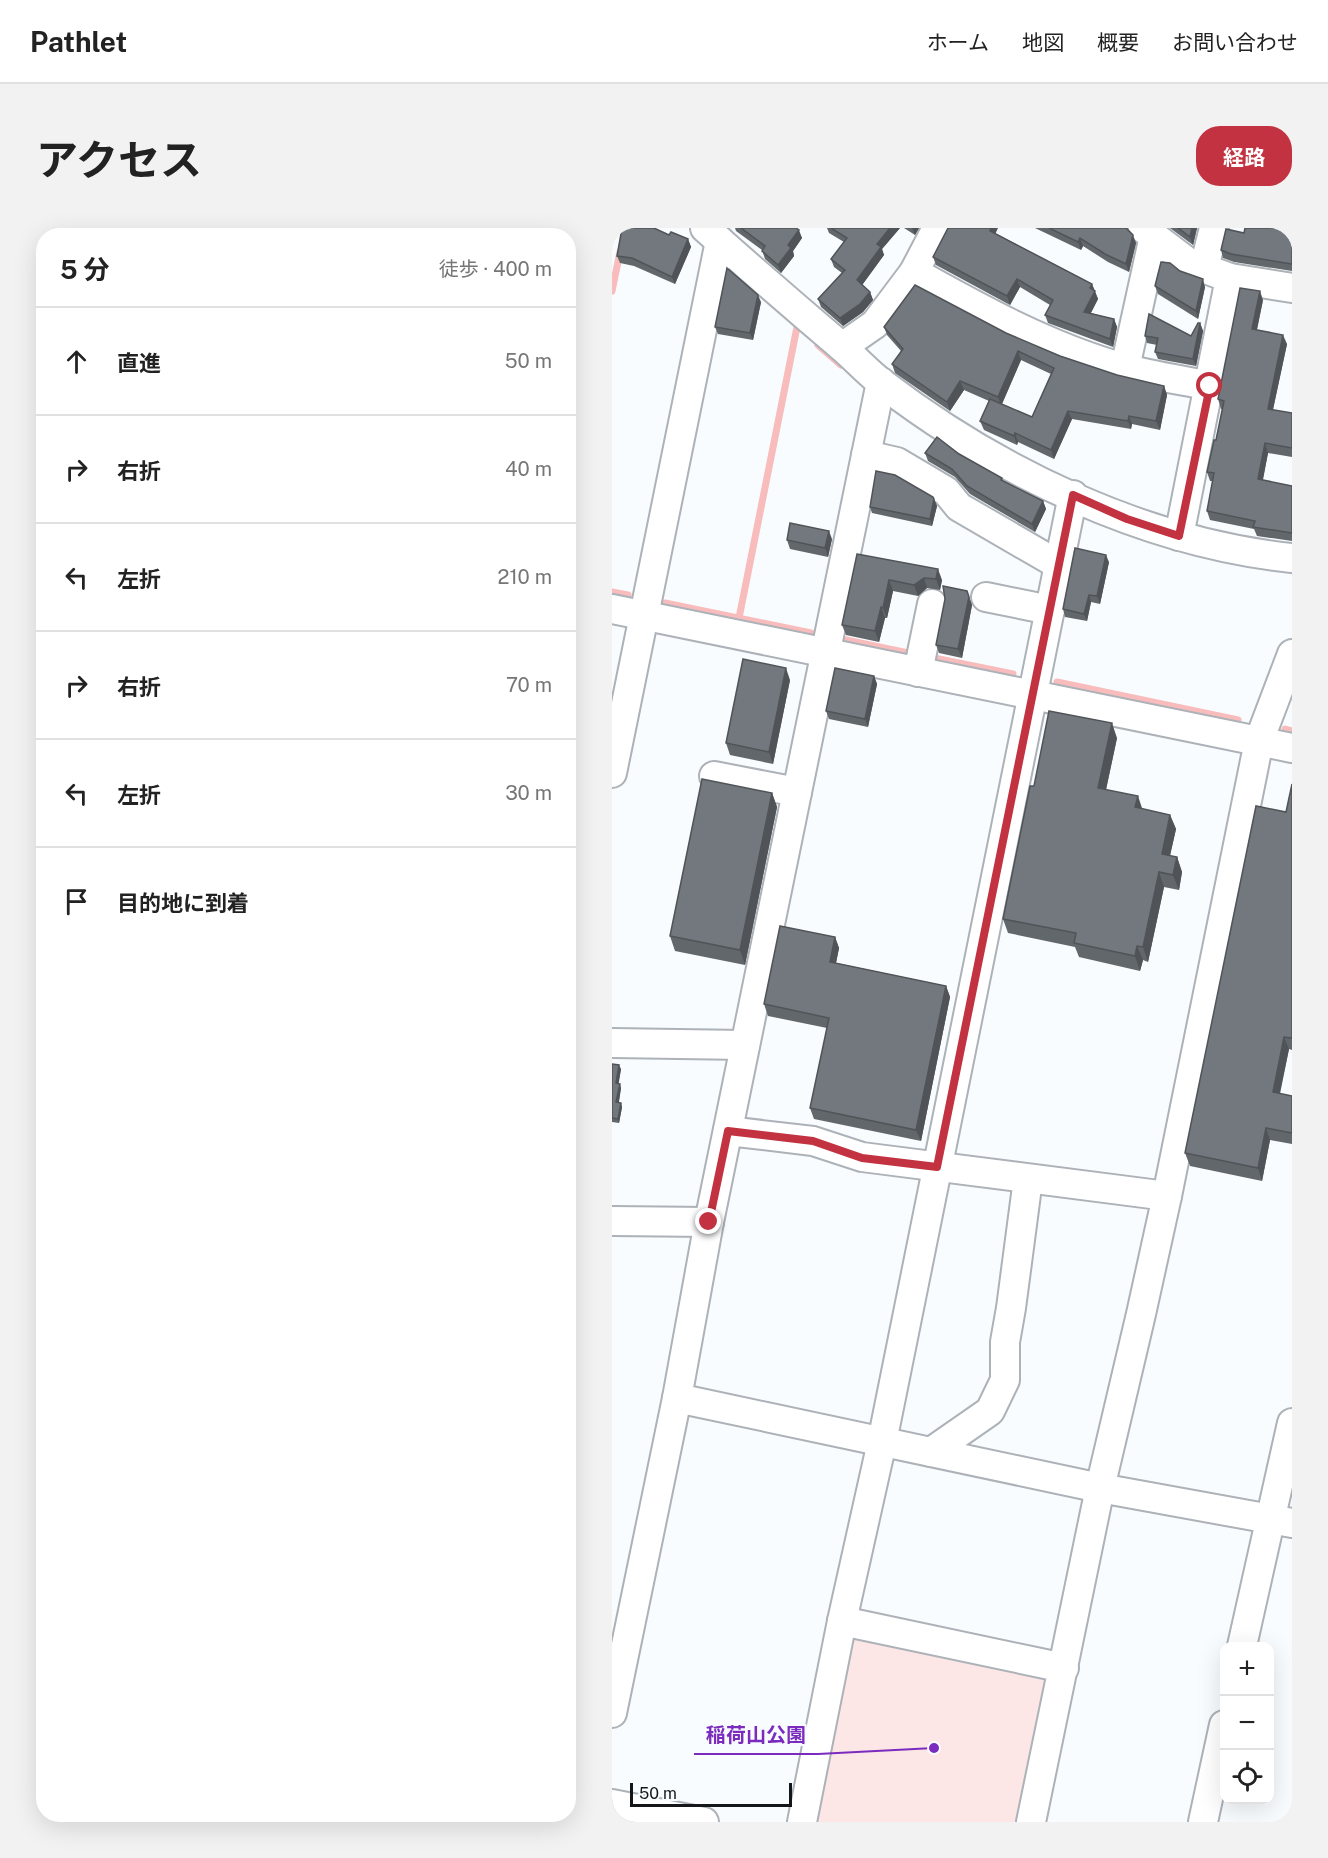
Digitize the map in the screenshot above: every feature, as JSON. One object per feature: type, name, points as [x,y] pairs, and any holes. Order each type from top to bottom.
[{"type":"street","points":[[842,347],[875,324],[914,272],[937,228]]},
{"type":"street","points":[[1179,536],[1210,386],[1217,273],[1214,228]]},
{"type":"street","points":[[1125,368],[1148,232],[1189,263],[1217,273],[1292,288]]},
{"type":"street","points":[[712,235],[881,382],[983,451],[1127,519],[1179,536],[1292,558]]},
{"type":"street","points":[[612,773],[644,616],[712,235]]},
{"type":"street","points":[[914,272],[994,316],[1059,345],[1125,368],[1210,386]]},
{"type":"street","points":[[612,1713],[619,1643],[677,1398],[709,1222],[881,382]]},
{"type":"street","points":[[866,455],[897,462],[946,490],[959,507],[1059,565]]},
{"type":"street","points":[[802,1822],[842,1621],[882,1442],[1073,495]]},
{"type":"street","points":[[986,597],[1050,610]]},
{"type":"street","points":[[918,672],[932,604]]},
{"type":"street","points":[[612,609],[1292,748]]},
{"type":"street","points":[[1031,1822],[1100,1488],[1167,1196],[1259,741],[1292,654]]},
{"type":"street","points":[[714,776],[797,792]]},
{"type":"street","points":[[612,1043],[745,1045]]},
{"type":"street","points":[[728,1131],[813,1141],[862,1158],[1167,1196]]},
{"type":"street","points":[[931,1452],[990,1411],[1005,1380],[1005,1342],[1028,1179]]},
{"type":"street","points":[[612,1221],[709,1222]]},
{"type":"street","points":[[677,1398],[1100,1488],[1282,1521]]},
{"type":"street","points":[[1244,1642],[1282,1521],[1292,1423]]},
{"type":"street","points":[[842,1621],[1064,1668]]},
{"type":"street","points":[[1203,1822],[1220,1743]]},
{"type":"street","points":[[612,1804],[704,1822]]},
{"type":"shaded area","points":[[855,1635],[1052,1674],[1021,1822],[816,1822]]},
{"type":"building","points":[[622,228],[654,228],[669,235],[671,232],[688,239],[672,277],[632,258],[617,256]]},
{"type":"building","points":[[741,228],[796,228],[799,230],[788,245],[791,248],[778,265],[762,251],[765,246]]},
{"type":"building","points":[[831,228],[890,228],[877,244],[881,247],[857,280],[870,292],[860,304],[840,318],[818,299],[845,270],[831,259],[847,238]]},
{"type":"building","points":[[948,228],[991,228],[990,231],[1092,284],[1090,288],[1095,291],[1084,312],[1114,319],[1110,339],[1045,315],[1053,300],[1017,279],[1007,296],[933,257]]},
{"type":"building","points":[[1049,228],[1126,228],[1133,235],[1126,264],[1080,238],[1078,242]]},
{"type":"building","points":[[1178,228],[1192,228],[1190,237]]},
{"type":"building","points":[[1245,228],[1292,228],[1292,264],[1231,254],[1221,250],[1226,229],[1244,233]]},
{"type":"building","points":[[1161,262],[1170,263],[1180,271],[1203,279],[1196,311],[1155,286]]},
{"type":"building","points":[[727,268],[758,295],[750,333],[715,327]]},
{"type":"building","points":[[915,285],[1006,333],[1060,356],[1117,375],[1164,386],[1156,421],[1129,416],[1128,421],[1068,411],[1051,450],[1015,433],[1014,436],[980,421],[990,399],[1032,417],[1054,368],[1018,351],[998,397],[960,381],[947,402],[892,364],[903,349],[884,327]]},
{"type":"building","points":[[1240,288],[1260,291],[1252,329],[1283,335],[1268,409],[1292,413],[1292,448],[1265,443],[1258,479],[1292,486],[1292,533],[1253,527],[1255,521],[1207,511],[1214,473],[1207,472],[1224,401],[1218,399]]},
{"type":"building","points":[[1149,314],[1191,336],[1200,323],[1193,359],[1155,352],[1158,338],[1145,336]]},
{"type":"building","points":[[937,437],[959,454],[1002,478],[1001,480],[1043,501],[1032,524],[967,486],[952,469],[925,453]]},
{"type":"building","points":[[876,471],[895,475],[933,497],[930,519],[870,507]]},
{"type":"building","points":[[790,523],[829,531],[825,548],[787,540]]},
{"type":"building","points":[[1075,548],[1106,555],[1097,596],[1089,595],[1084,614],[1063,609]]},
{"type":"building","points":[[857,554],[938,569],[936,579],[924,578],[914,585],[889,580],[875,631],[842,625]]},
{"type":"building","points":[[943,586],[967,591],[969,597],[958,649],[936,645],[945,599]]},
{"type":"building","points":[[743,659],[786,668],[769,752],[726,743]]},
{"type":"building","points":[[835,668],[874,676],[865,719],[826,711]]},
{"type":"building","points":[[1049,711],[1112,723],[1098,788],[1138,796],[1135,807],[1170,815],[1162,854],[1177,857],[1173,875],[1159,872],[1143,947],[1137,946],[1135,956],[1074,943],[1076,933],[1003,919],[1030,786],[1034,786]]},
{"type":"building","points":[[702,779],[772,793],[740,950],[670,936]]},
{"type":"building","points":[[1292,784],[1292,1038],[1284,1037],[1273,1092],[1292,1096],[1292,1133],[1266,1128],[1258,1168],[1185,1153],[1256,806],[1286,812]]},
{"type":"building","points":[[780,926],[835,937],[830,962],[946,986],[916,1130],[810,1108],[829,1018],[764,1004]]},
{"type":"building","points":[[612,1064],[619,1065],[616,1083],[620,1084],[616,1102],[621,1103],[618,1119],[612,1118]]},
{"type":"waterway","points":[[612,291],[620,252]]},
{"type":"waterway","points":[[739,618],[797,327]]},
{"type":"waterway","points":[[818,345],[841,365]]},
{"type":"waterway","points":[[970,459],[991,473],[1015,484]]},
{"type":"waterway","points":[[612,592],[628,595]]},
{"type":"waterway","points":[[665,603],[811,633]]},
{"type":"waterway","points":[[846,640],[913,654]]},
{"type":"waterway","points":[[929,657],[1013,674]]},
{"type":"waterway","points":[[1057,682],[1238,720]]},
{"type":"waterway","points":[[1285,729],[1292,731]]},
{"type":"place","name":"稲荷山公園","points":[[934,1748]]},
{"type":"route","points":[[709,1222],[728,1131],[813,1141],[862,1158],[937,1167],[1073,495],[1127,519],[1179,536],[1210,386]]}]
